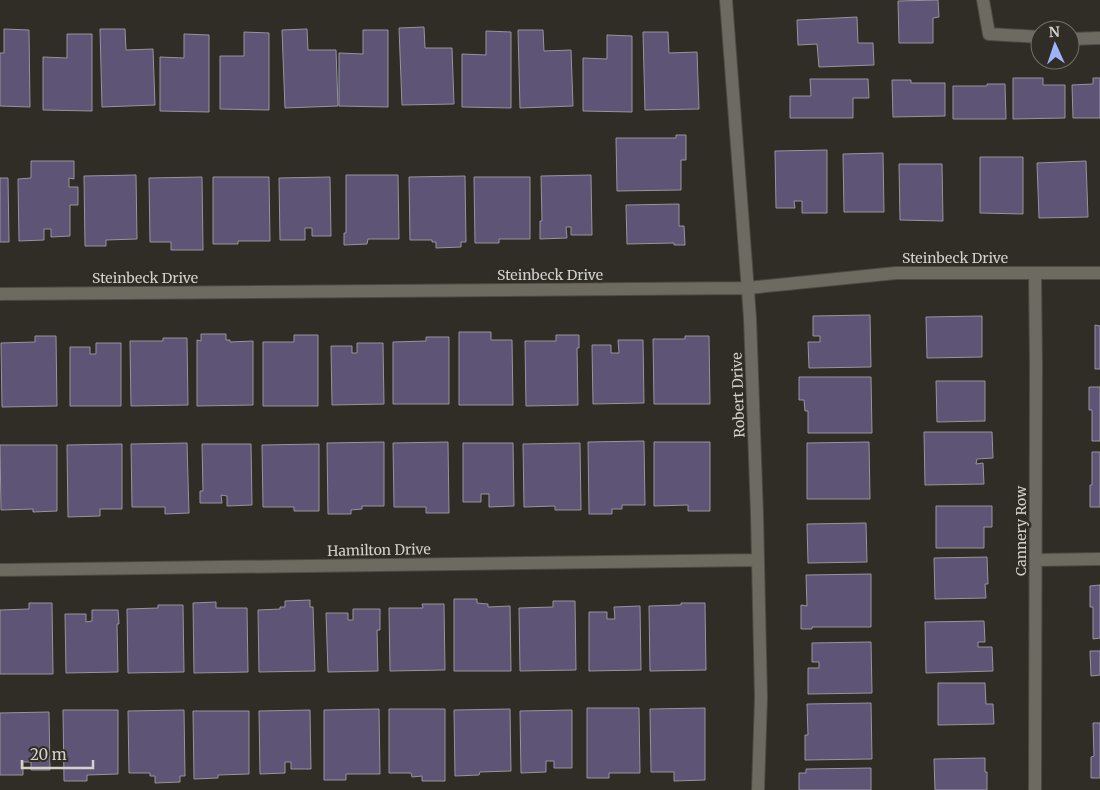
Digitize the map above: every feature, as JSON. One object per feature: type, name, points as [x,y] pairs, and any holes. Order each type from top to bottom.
[{"type":"street","name":"Robert Drive","points":[[726,0],[750,318],[761,698],[758,790]]},
{"type":"street","points":[[983,0],[989,34],[1030,36]]},
{"type":"street","points":[[1080,39],[1100,38]]},
{"type":"street","name":"Steinbeck Drive","points":[[0,294],[748,288],[896,273],[1100,273]]},
{"type":"street","name":"Cannery Row","points":[[1035,273],[1036,790]]},
{"type":"street","points":[[1036,560],[1100,559]]},
{"type":"street","name":"Hamilton Drive","points":[[0,570],[758,560]]},
{"type":"building","points":[[938,0],[939,17],[933,18],[933,43],[899,43],[898,1]]},
{"type":"building","points":[[857,17],[858,43],[873,43],[874,65],[819,67],[817,44],[798,45],[797,20]]},
{"type":"building","points":[[424,27],[425,48],[452,48],[454,104],[402,105],[399,28]]},
{"type":"building","points":[[4,29],[29,30],[30,107],[0,106],[0,53],[4,53]]},
{"type":"building","points":[[100,29],[125,29],[126,50],[153,49],[155,105],[102,107]]},
{"type":"building","points":[[307,29],[308,50],[336,50],[338,106],[285,108],[282,30]]},
{"type":"building","points":[[363,30],[388,30],[388,107],[339,106],[339,53],[363,54]]},
{"type":"building","points":[[518,30],[543,30],[544,51],[571,50],[573,106],[520,108]]},
{"type":"building","points":[[486,31],[511,32],[511,108],[462,107],[462,54],[486,55]]},
{"type":"building","points":[[244,32],[269,33],[269,110],[220,109],[220,56],[244,56]]},
{"type":"building","points":[[643,32],[668,32],[669,53],[697,52],[699,109],[645,110]]},
{"type":"building","points":[[67,34],[92,34],[92,111],[43,110],[43,57],[67,58]]},
{"type":"building","points":[[184,34],[209,35],[209,112],[160,111],[160,57],[184,58]]},
{"type":"building","points":[[607,35],[632,36],[632,112],[583,111],[583,58],[607,59]]},
{"type":"building","points":[[1013,78],[1043,78],[1043,85],[1065,85],[1065,118],[1013,119]]},
{"type":"building","points":[[1093,78],[1100,78],[1100,118],[1073,118],[1072,85],[1093,84]]},
{"type":"building","points":[[810,79],[868,79],[869,98],[853,98],[853,118],[790,118],[790,96],[811,96]]},
{"type":"building","points":[[892,80],[911,80],[911,83],[945,83],[945,116],[893,117]]},
{"type":"building","points":[[987,84],[1005,84],[1006,119],[953,119],[953,86],[987,86]]},
{"type":"building","points":[[676,135],[686,135],[686,160],[681,160],[681,190],[617,191],[616,138],[676,138]]},
{"type":"building","points":[[827,150],[827,213],[802,213],[802,201],[794,201],[795,208],[776,208],[775,151]]},
{"type":"building","points":[[883,153],[884,212],[844,212],[843,154]]},
{"type":"building","points":[[980,157],[1023,157],[1023,214],[980,213]]},
{"type":"building","points":[[31,161],[74,161],[74,179],[69,178],[69,187],[78,187],[78,205],[70,205],[70,236],[51,237],[51,229],[44,229],[44,240],[19,241],[18,179],[31,178]]},
{"type":"building","points":[[1086,161],[1088,217],[1039,218],[1037,163]]},
{"type":"building","points":[[899,164],[942,164],[943,221],[900,220]]},
{"type":"building","points":[[136,175],[137,239],[106,240],[106,246],[85,246],[84,176]]},
{"type":"building","points":[[346,175],[398,175],[399,239],[368,239],[367,244],[344,245],[344,233],[346,233]]},
{"type":"building","points":[[591,175],[592,235],[571,235],[571,227],[566,227],[567,238],[540,239],[540,221],[542,221],[541,176]]},
{"type":"building","points":[[465,176],[466,242],[461,242],[461,247],[436,248],[436,242],[432,242],[432,240],[410,240],[409,177]]},
{"type":"building","points":[[202,177],[203,250],[171,250],[171,242],[150,242],[149,178]]},
{"type":"building","points":[[213,177],[269,177],[270,241],[238,241],[238,244],[213,244]]},
{"type":"building","points":[[330,177],[331,236],[312,236],[312,228],[305,228],[305,240],[280,240],[279,178]]},
{"type":"building","points":[[474,177],[530,177],[530,239],[499,239],[499,243],[475,243]]},
{"type":"building","points":[[0,178],[8,178],[9,242],[0,242]]},
{"type":"building","points":[[679,204],[679,226],[684,226],[685,245],[674,245],[674,243],[627,244],[626,205]]},
{"type":"building","points":[[870,315],[871,367],[809,368],[808,342],[820,342],[820,336],[813,336],[813,316]]},
{"type":"building","points":[[982,316],[982,357],[927,358],[926,317]]},
{"type":"building","points":[[1095,325],[1100,326],[1100,369],[1095,369]]},
{"type":"building","points":[[459,332],[491,332],[491,340],[512,340],[513,405],[459,405]]},
{"type":"building","points":[[201,334],[226,334],[226,340],[230,340],[230,342],[253,341],[253,405],[197,406],[197,340],[201,341]]},
{"type":"building","points":[[294,335],[318,335],[318,406],[263,406],[263,342],[294,342]]},
{"type":"building","points":[[556,335],[579,335],[579,348],[577,348],[578,405],[526,406],[525,341],[556,341]]},
{"type":"building","points":[[35,336],[56,336],[57,406],[2,407],[1,343],[35,342]]},
{"type":"building","points":[[685,336],[709,336],[710,404],[654,404],[653,339],[685,339]]},
{"type":"building","points":[[426,337],[449,337],[449,404],[393,404],[393,342],[426,341]]},
{"type":"building","points":[[163,338],[187,338],[188,405],[131,406],[130,341],[163,341]]},
{"type":"building","points":[[618,340],[643,340],[644,403],[593,404],[592,345],[611,345],[611,353],[619,353]]},
{"type":"building","points":[[96,343],[121,343],[121,406],[70,406],[70,347],[90,347],[90,354],[96,354]]},
{"type":"building","points":[[357,343],[383,343],[384,404],[332,405],[331,346],[352,346],[352,353],[357,353]]},
{"type":"building","points":[[799,377],[871,377],[872,433],[808,433],[808,411],[805,411],[804,400],[799,400]]},
{"type":"building","points":[[936,381],[985,381],[985,421],[937,422]]},
{"type":"building","points":[[1089,387],[1100,387],[1100,441],[1092,441],[1092,410],[1089,410]]},
{"type":"building","points":[[924,432],[992,432],[993,458],[977,459],[976,464],[983,463],[984,484],[925,485]]},
{"type":"building","points":[[644,441],[645,505],[622,505],[622,509],[612,509],[612,514],[589,514],[588,442]]},
{"type":"building","points":[[384,442],[384,506],[362,506],[362,509],[351,510],[351,514],[328,514],[327,443]]},
{"type":"building","points":[[448,442],[449,513],[426,513],[426,507],[394,507],[393,443]]},
{"type":"building","points":[[654,442],[710,442],[710,511],[688,511],[688,505],[654,506]]},
{"type":"building","points":[[869,442],[870,499],[807,499],[807,443]]},
{"type":"building","points":[[187,443],[189,513],[165,514],[165,507],[132,507],[131,444]]},
{"type":"building","points":[[463,443],[513,443],[514,506],[489,507],[489,494],[481,494],[481,502],[463,502]]},
{"type":"building","points":[[580,443],[581,510],[555,510],[555,506],[524,507],[523,444]]},
{"type":"building","points":[[122,444],[122,509],[100,509],[100,516],[68,517],[67,445]]},
{"type":"building","points":[[202,444],[251,444],[252,505],[227,506],[227,496],[221,495],[222,503],[200,503],[200,491],[203,491]]},
{"type":"building","points":[[319,444],[319,511],[294,511],[294,507],[263,507],[262,445]]},
{"type":"building","points":[[0,445],[57,445],[57,511],[33,512],[33,509],[1,510]]},
{"type":"building","points":[[1092,452],[1100,452],[1100,507],[1090,507]]},
{"type":"building","points":[[936,506],[992,506],[992,527],[984,527],[984,548],[936,548]]},
{"type":"building","points":[[866,523],[867,562],[808,563],[807,524]]},
{"type":"building","points":[[987,557],[988,584],[985,584],[986,598],[935,599],[934,558]]},
{"type":"building","points":[[871,574],[871,627],[812,627],[812,629],[801,629],[801,605],[807,606],[806,575]]},
{"type":"building","points":[[1100,585],[1100,638],[1093,639],[1093,607],[1090,607],[1090,586]]},
{"type":"building","points":[[454,599],[477,599],[477,603],[488,604],[488,607],[510,606],[511,671],[454,671]]},
{"type":"building","points":[[310,600],[310,607],[313,607],[315,671],[259,672],[258,610],[280,609],[280,607],[285,607],[285,601]]},
{"type":"building","points":[[553,601],[575,601],[576,670],[520,671],[519,608],[553,607]]},
{"type":"building","points":[[216,602],[216,608],[247,608],[248,672],[194,673],[193,603]]},
{"type":"building","points":[[29,603],[52,603],[53,674],[0,674],[0,610],[29,609]]},
{"type":"building","points":[[681,603],[705,603],[706,670],[650,671],[649,606],[681,605]]},
{"type":"building","points":[[422,604],[444,604],[445,670],[390,671],[389,608],[423,608]]},
{"type":"building","points":[[158,605],[183,605],[184,672],[128,673],[127,609],[158,608]]},
{"type":"building","points":[[640,606],[641,670],[589,671],[589,612],[607,612],[607,619],[615,619],[614,607]]},
{"type":"building","points":[[353,609],[380,609],[380,630],[377,630],[378,671],[328,672],[326,613],[348,613],[348,620],[353,620]]},
{"type":"building","points":[[92,610],[118,610],[118,672],[66,673],[65,614],[86,614],[86,622],[92,621]]},
{"type":"building","points":[[984,621],[985,642],[978,642],[978,647],[992,647],[993,671],[926,673],[925,622]]},
{"type":"building","points":[[871,642],[872,693],[808,694],[808,668],[819,668],[819,662],[812,662],[812,643]]},
{"type":"building","points":[[1090,651],[1100,651],[1100,675],[1091,676]]},
{"type":"building","points":[[938,683],[985,683],[986,704],[993,704],[994,724],[938,725]]},
{"type":"building","points":[[871,703],[872,759],[805,760],[805,735],[808,735],[807,704]]},
{"type":"building","points":[[587,708],[639,708],[640,773],[609,773],[609,778],[587,778]]},
{"type":"building","points":[[705,708],[705,780],[674,781],[674,772],[651,772],[650,709]]},
{"type":"building","points":[[379,709],[380,774],[346,774],[346,780],[324,780],[324,710]]},
{"type":"building","points":[[389,709],[445,709],[445,781],[422,781],[422,776],[412,777],[411,773],[389,773]]},
{"type":"building","points":[[510,709],[511,771],[480,772],[479,775],[455,776],[454,710]]},
{"type":"building","points":[[63,710],[118,710],[118,774],[87,775],[87,781],[64,781]]},
{"type":"building","points":[[184,710],[185,776],[180,776],[180,782],[155,783],[155,776],[150,776],[150,773],[129,773],[128,711]]},
{"type":"building","points":[[310,710],[311,769],[291,769],[291,762],[285,762],[285,773],[260,774],[259,711]]},
{"type":"building","points":[[572,710],[572,768],[554,768],[554,761],[546,761],[546,772],[521,773],[520,711]]},
{"type":"building","points":[[193,711],[249,711],[249,774],[218,775],[218,778],[194,779]]},
{"type":"building","points":[[49,712],[50,770],[31,770],[31,762],[23,762],[23,775],[0,775],[0,713]]},
{"type":"building","points":[[1093,723],[1100,723],[1100,778],[1091,778],[1091,757],[1094,756]]},
{"type":"building","points":[[985,758],[987,790],[935,790],[934,759]]},
{"type":"building","points":[[871,768],[871,790],[799,790],[799,773],[806,773],[806,769]]}]
